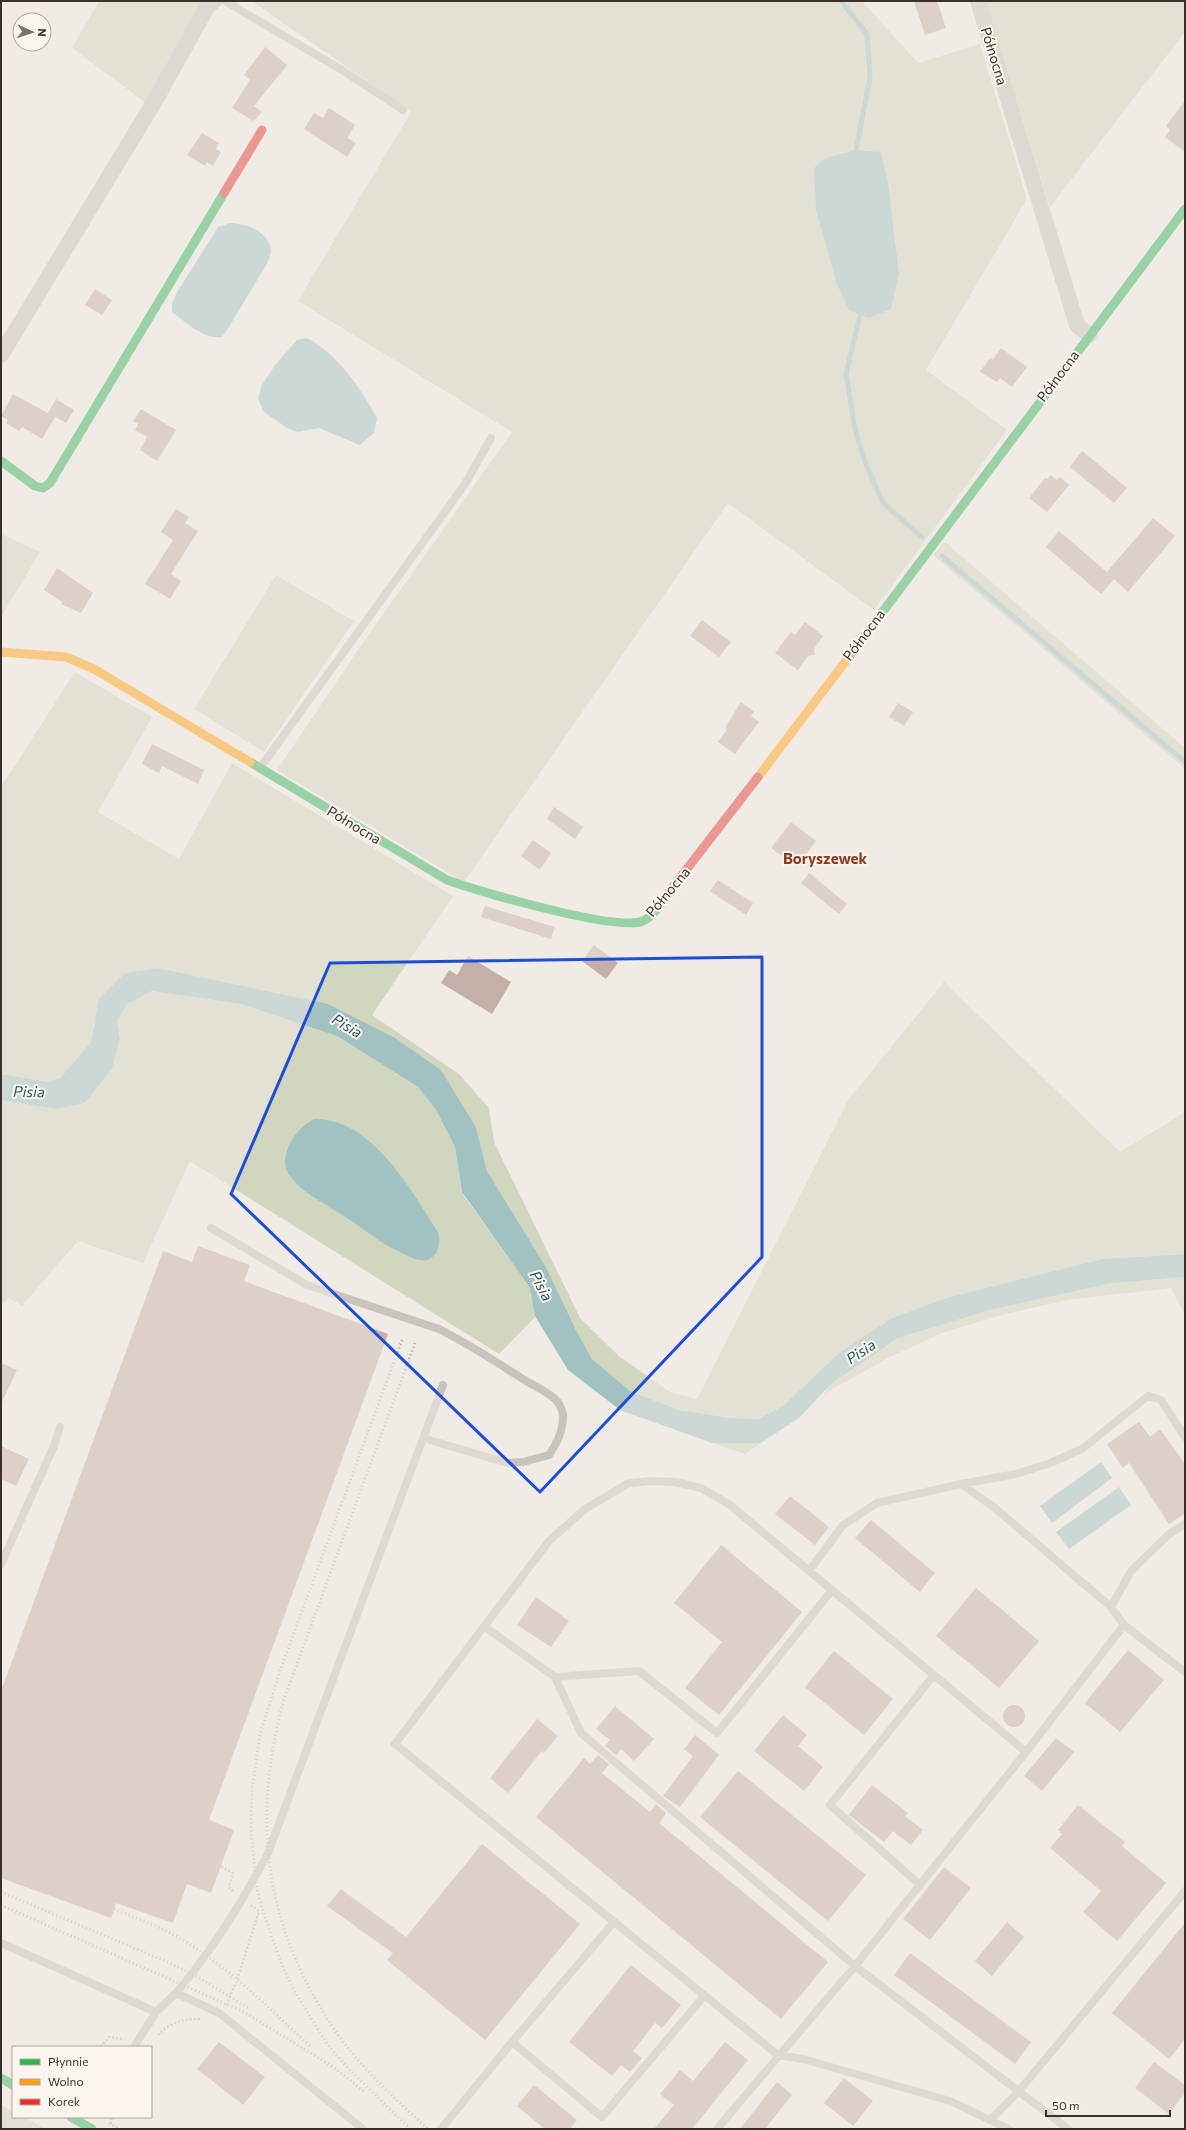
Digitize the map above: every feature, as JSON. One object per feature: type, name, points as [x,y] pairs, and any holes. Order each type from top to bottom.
[{"type":"street","points":[[1,355],[156,99],[207,7],[214,1]]},
{"type":"street","name":"Północna","points":[[978,1],[1078,325],[1089,335]]},
{"type":"street","points":[[1,461],[35,486],[43,488],[50,483],[262,130]]},
{"type":"street","name":"Północna","points":[[1,652],[66,657],[94,669],[447,880],[474,890],[613,922],[641,922],[650,917],[725,821],[1185,209]]},
{"type":"street","points":[[1,2078],[12,2084]]},
{"type":"street","points":[[73,2118],[89,2127]]},
{"type":"lane","points":[[224,1],[342,70],[403,110]]},
{"type":"lane","points":[[260,768],[466,484],[491,438]]},
{"type":"lane","points":[[211,1228],[306,1285],[432,1326],[458,1338],[549,1396],[559,1404],[563,1420],[557,1444],[549,1455],[523,1462],[507,1463],[423,1438]]},
{"type":"lane","points":[[135,2046],[156,2012],[176,1993],[205,1956],[244,1899],[268,1853],[443,1385]]},
{"type":"lane","points":[[809,1571],[843,1525],[877,1503],[961,1484],[1016,1474],[1048,1464],[1082,1449],[1148,1396],[1161,1400],[1185,1436]]},
{"type":"lane","points":[[1,1564],[54,1446],[60,1427]]},
{"type":"lane","points":[[1009,2129],[950,2100],[803,2059],[778,2055],[395,1744],[549,1541],[585,1509],[629,1483],[651,1481],[675,1482],[701,1488],[730,1505],[1026,1752]]},
{"type":"lane","points":[[961,1484],[995,1508],[1111,1607],[1124,1625],[1185,1672]]},
{"type":"lane","points":[[1111,1607],[1131,1571],[1169,1534],[1185,1524]]},
{"type":"lane","points":[[555,1677],[639,1671],[717,1733],[832,1590]]},
{"type":"lane","points":[[717,2129],[778,2055],[855,1966],[1026,1752],[1124,1625]]},
{"type":"lane","points":[[485,1627],[555,1677],[581,1733],[855,1966],[1068,2129]]},
{"type":"lane","points":[[920,1885],[830,1805],[934,1675]]},
{"type":"lane","points":[[990,2120],[1019,2091],[1185,1891]]},
{"type":"lane","points":[[441,2129],[512,2042],[614,1922]]},
{"type":"lane","points":[[1,1943],[156,2012]]},
{"type":"lane","points":[[176,1993],[219,2013],[363,2129]]},
{"type":"lane","points":[[512,2042],[602,2117],[704,1996]]},
{"type":"path","points":[[156,2038],[169,2026],[197,2019],[210,2021],[227,2004],[230,1997],[259,1911],[229,1887],[233,1873],[221,1867]]},
{"type":"path","points":[[102,2046],[109,2037],[114,2040],[123,2038],[135,2046]]},
{"type":"path","points":[[111,2124],[112,2118]]},
{"type":"highlighted area","points":[[762,957],[762,1257],[540,1492],[231,1194],[330,963]]},
{"type":"green space","points":[[99,1],[208,1],[146,103],[72,48]]},
{"type":"green space","points":[[252,1],[862,1],[918,63],[980,44],[1027,199],[926,370],[1007,430],[874,610],[728,503],[464,882],[277,770],[360,647],[512,432],[298,301],[411,112]]},
{"type":"green space","points":[[986,1],[1185,1],[1185,32],[1050,207]]},
{"type":"green space","points":[[1,534],[40,552],[1,617]]},
{"type":"green space","points":[[945,542],[1185,748],[1185,769],[933,555]]},
{"type":"green space","points":[[276,575],[354,621],[264,752],[194,709]]},
{"type":"green space","points":[[75,672],[152,717],[98,812],[179,859],[232,763],[453,896],[372,1015],[459,1074],[489,1108],[494,1142],[580,1318],[620,1357],[670,1392],[697,1399],[849,1099],[944,982],[1120,1152],[1185,1112],[1185,1254],[1102,1259],[946,1298],[892,1318],[839,1353],[784,1405],[759,1419],[731,1418],[679,1410],[630,1391],[592,1359],[576,1330],[546,1267],[487,1171],[476,1127],[441,1070],[157,968],[126,973],[94,1022],[91,1042],[61,1077],[49,1082],[1,1074],[1,787]]},
{"type":"green space","points":[[152,991],[241,1004],[337,1036],[418,1087],[436,1110],[455,1147],[462,1193],[530,1288],[537,1315],[499,1354],[190,1161],[143,1263],[78,1241],[22,1306],[9,1298],[1,1306],[1,1100],[56,1109],[120,1038],[117,1022],[127,1004]]},
{"type":"green space","points":[[1185,1277],[1185,1315],[1171,1288],[1066,1300],[994,1317],[942,1333],[890,1357],[824,1394],[831,1384],[898,1338],[990,1310],[1112,1283]]},
{"type":"green space","points":[[712,1443],[761,1443],[745,1454]]},
{"type":"green space","points":[[1,2105],[12,2110],[12,2118],[26,2118],[46,2129],[1,2129]]},
{"type":"water","points":[[856,150],[881,152],[888,183],[899,274],[891,309],[869,318],[849,310],[837,284],[816,211],[814,168],[826,158]]},
{"type":"water","points":[[230,223],[236,223],[249,227],[261,233],[269,243],[271,251],[268,262],[227,330],[222,337],[215,337],[202,333],[172,312],[172,304],[176,294],[218,227]]},
{"type":"water","points":[[306,338],[327,352],[347,372],[364,395],[377,418],[374,433],[360,445],[319,428],[298,432],[287,428],[263,411],[258,398],[262,385],[275,365],[297,340]]},
{"type":"water","name":"Pisia","points":[[157,968],[328,1004],[395,1038],[441,1070],[476,1127],[487,1171],[546,1267],[576,1330],[592,1359],[630,1391],[679,1410],[731,1418],[759,1419],[784,1405],[839,1353],[892,1318],[946,1298],[1102,1259],[1185,1254],[1185,1277],[1112,1283],[990,1310],[898,1338],[831,1384],[799,1418],[761,1443],[712,1443],[620,1410],[568,1370],[535,1316],[530,1288],[462,1192],[455,1147],[436,1110],[418,1087],[337,1036],[241,1004],[152,991],[127,1004],[117,1022],[120,1038],[112,1068],[85,1103],[56,1109],[1,1100],[1,1074],[49,1082],[61,1077],[91,1042],[99,999],[125,973]]},
{"type":"water","points":[[314,1119],[335,1122],[354,1130],[372,1143],[388,1159],[415,1196],[438,1232],[439,1244],[437,1252],[431,1258],[427,1260],[416,1259],[391,1248],[306,1192],[293,1179],[286,1169],[285,1162],[288,1147],[297,1133]]},
{"type":"water","points":[[1101,1462],[1112,1478],[1052,1523],[1040,1506]]},
{"type":"water","points":[[1119,1487],[1131,1505],[1069,1549],[1056,1532]]},
{"type":"building","points":[[914,1],[937,1],[946,28],[925,35]]},
{"type":"building","points":[[265,47],[287,65],[254,106],[262,112],[253,121],[232,108],[250,80],[244,75]]},
{"type":"building","points":[[1185,101],[1185,152],[1165,137],[1170,130],[1166,126]]},
{"type":"building","points":[[329,108],[355,125],[347,138],[356,143],[347,157],[304,129],[314,113],[323,118]]},
{"type":"building","points":[[202,133],[219,143],[216,149],[221,152],[213,166],[207,162],[205,166],[187,155]]},
{"type":"building","points":[[95,289],[112,300],[102,315],[85,305]]},
{"type":"building","points":[[1001,348],[1027,367],[1012,387],[1000,378],[997,382],[980,372],[990,358],[993,360]]},
{"type":"building","points":[[13,394],[55,417],[42,439],[22,427],[19,431],[6,423],[8,420],[1,416]]},
{"type":"building","points":[[56,399],[74,410],[66,423],[48,413]]},
{"type":"building","points":[[141,409],[176,430],[157,461],[140,450],[147,437],[135,430],[138,424],[133,421]]},
{"type":"building","points":[[1082,451],[1127,488],[1114,503],[1070,467]]},
{"type":"building","points":[[1051,475],[1057,480],[1060,477],[1069,485],[1047,512],[1029,498],[1045,478],[1047,479]]},
{"type":"building","points":[[176,509],[189,517],[185,523],[198,531],[171,574],[181,581],[170,599],[145,584],[173,540],[161,532]]},
{"type":"building","points":[[1153,518],[1175,536],[1128,592],[1114,579],[1101,594],[1046,547],[1059,531],[1107,572]]},
{"type":"building","points":[[57,568],[93,593],[81,613],[61,604],[62,602],[44,590]]},
{"type":"building","points":[[702,620],[731,642],[719,657],[690,636]]},
{"type":"building","points":[[805,622],[823,636],[814,649],[815,655],[808,656],[798,670],[775,653],[791,632],[795,635]]},
{"type":"building","points":[[741,702],[754,712],[751,716],[759,722],[735,754],[718,742],[726,731],[726,726]]},
{"type":"building","points":[[898,703],[913,712],[904,726],[889,717]]},
{"type":"building","points":[[152,744],[204,770],[198,784],[162,766],[159,773],[142,764]]},
{"type":"building","points":[[554,807],[583,827],[575,839],[547,819]]},
{"type":"building","points":[[791,822],[816,841],[796,867],[771,848]]},
{"type":"building","points":[[533,840],[551,853],[540,870],[521,856]]},
{"type":"building","points":[[809,873],[847,904],[839,914],[801,883]]},
{"type":"building","points":[[718,880],[753,903],[746,915],[710,891]]},
{"type":"building","points":[[485,906],[555,927],[551,939],[481,917]]},
{"type":"building","points":[[594,945],[618,963],[606,979],[582,961]]},
{"type":"building","points":[[468,956],[511,982],[492,1014],[441,983],[449,970],[457,975]]},
{"type":"building","points":[[198,1246],[250,1265],[244,1281],[388,1334],[209,1820],[234,1830],[211,1893],[187,1884],[173,1923],[116,1903],[111,1918],[1,1878],[1,1691],[163,1251],[192,1262]]},
{"type":"building","points":[[1,1363],[17,1370],[1,1404]]},
{"type":"building","points":[[1139,1422],[1150,1437],[1160,1429],[1185,1464],[1185,1513],[1169,1524],[1129,1463],[1123,1468],[1107,1444]]},
{"type":"building","points":[[1,1446],[29,1459],[16,1486],[1,1479]]},
{"type":"building","points":[[790,1496],[829,1527],[815,1545],[775,1514]]},
{"type":"building","points":[[871,1520],[935,1573],[920,1592],[855,1538]]},
{"type":"building","points":[[721,1545],[802,1612],[719,1715],[685,1688],[722,1642],[674,1603]]},
{"type":"building","points":[[976,1588],[1039,1641],[999,1688],[936,1636]]},
{"type":"building","points":[[536,1597],[569,1621],[551,1647],[517,1625]]},
{"type":"building","points":[[1128,1650],[1164,1680],[1120,1732],[1085,1703]]},
{"type":"building","points":[[834,1651],[893,1699],[864,1735],[805,1687]]},
{"type":"building","points":[[1014,1705],[1018,1706],[1024,1712],[1024,1720],[1018,1726],[1014,1727],[1010,1726],[1004,1720],[1003,1716],[1004,1712],[1010,1706]]},
{"type":"building","points":[[615,1706],[654,1739],[634,1761],[621,1749],[616,1755],[605,1746],[610,1740],[596,1729]]},
{"type":"building","points":[[783,1715],[807,1735],[798,1746],[823,1767],[804,1791],[754,1751]]},
{"type":"building","points":[[537,1719],[558,1736],[544,1753],[542,1751],[508,1793],[490,1778]]},
{"type":"building","points":[[695,1735],[719,1755],[680,1807],[663,1796],[693,1756],[684,1749]]},
{"type":"building","points":[[1056,1738],[1074,1752],[1042,1791],[1024,1776]]},
{"type":"building","points":[[598,1755],[609,1764],[602,1773],[650,1812],[656,1804],[666,1813],[659,1823],[828,1962],[781,2019],[536,1817],[584,1758],[590,1764]]},
{"type":"building","points":[[738,1771],[866,1875],[828,1921],[700,1817]]},
{"type":"building","points":[[872,1785],[908,1813],[905,1816],[923,1830],[911,1845],[893,1831],[884,1842],[849,1815]]},
{"type":"building","points":[[1078,1805],[1125,1842],[1122,1846],[1166,1883],[1117,1941],[1083,1912],[1101,1891],[1050,1848],[1062,1834],[1058,1830]]},
{"type":"building","points":[[482,1844],[580,1924],[485,2040],[387,1960],[393,1953],[327,1906],[341,1889],[406,1937]]},
{"type":"building","points":[[944,1867],[971,1888],[930,1940],[903,1919]]},
{"type":"building","points":[[1007,1922],[1024,1937],[992,1976],[975,1961]]},
{"type":"building","points":[[1185,1923],[1185,2039],[1169,2059],[1112,2013]]},
{"type":"building","points":[[910,1953],[1031,2042],[1015,2064],[894,1975]]},
{"type":"building","points":[[631,1965],[681,2005],[662,2028],[655,2023],[633,2051],[642,2058],[630,2072],[621,2065],[612,2076],[569,2042]]},
{"type":"building","points":[[219,2042],[265,2077],[243,2105],[197,2069]]},
{"type":"building","points":[[725,2042],[748,2060],[692,2129],[654,2129],[674,2105],[660,2094],[680,2070],[693,2081]]},
{"type":"building","points":[[1154,2062],[1185,2085],[1185,2093],[1169,2114],[1135,2088]]},
{"type":"building","points":[[844,2078],[873,2101],[853,2126],[824,2103]]},
{"type":"building","points":[[777,2082],[792,2095],[765,2129],[740,2129]]},
{"type":"building","points":[[534,2085],[577,2120],[570,2129],[545,2129],[517,2106]]},
{"type":"waterway","points":[[841,1],[867,34],[870,78],[856,150]]},
{"type":"waterway","points":[[860,315],[846,374],[855,429],[865,462],[883,503],[922,537]]},
{"type":"waterway","points":[[942,556],[1185,762]]},
{"type":"railway","points":[[402,1340],[282,1665],[260,1734],[252,1790],[251,1830],[256,1884],[261,1906],[282,1965],[295,1992],[327,2044],[347,2067],[410,2129]]},
{"type":"railway","points":[[415,1343],[284,1699],[274,1744],[268,1787],[267,1829],[270,1870],[279,1911],[292,1951],[310,1990],[334,2029],[354,2056],[428,2129]]},
{"type":"railway","points":[[1,1892],[172,1964],[196,1976],[250,2009]]},
{"type":"railway","points":[[1,1905],[244,2012],[333,2067],[365,2092]]},
{"type":"railway","points":[[114,1909],[145,1921],[195,1947],[247,1988],[312,2048]]},
{"type":"traffic: fast","points":[[1,461],[35,486],[43,488],[50,483],[224,193]]},
{"type":"traffic: fast","points":[[848,658],[1185,209]]},
{"type":"traffic: fast","points":[[250,762],[447,880],[463,885],[546,909],[606,921],[628,923],[643,921],[651,916],[669,892]]},
{"type":"traffic: fast","points":[[1,2078],[12,2084]]},
{"type":"traffic: fast","points":[[73,2118],[92,2129]]},
{"type":"traffic: slow","points":[[1,652],[66,657],[94,669],[250,762]]},
{"type":"traffic: slow","points":[[758,777],[848,658]]},
{"type":"traffic: jam","points":[[224,193],[262,130]]},
{"type":"traffic: jam","points":[[669,892],[758,777]]},
{"type":"district","name":"Boryszewek","points":[[825,859]]}]
